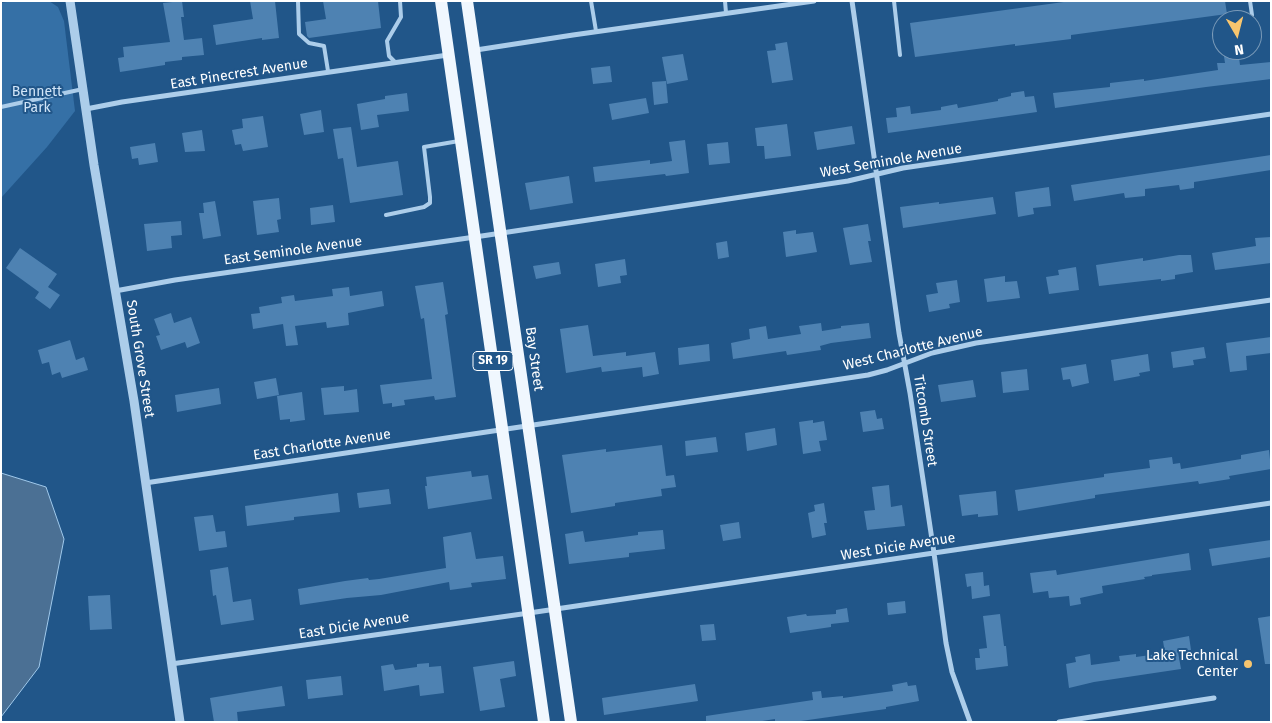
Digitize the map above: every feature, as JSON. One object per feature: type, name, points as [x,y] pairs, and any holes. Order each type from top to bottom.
[{"type":"main road","name":"SR 19","points":[[441,1],[544,722]]},
{"type":"main road","name":"Bay Street","points":[[467,1],[571,722]]},
{"type":"street","name":"South Grove Street","points":[[70,1],[146,483],[180,722]]},
{"type":"street","points":[[474,50],[814,1]]},
{"type":"street","name":"Titcomb Street","points":[[852,1],[946,644],[952,672],[970,722]]},
{"type":"street","name":"East Pinecrest Avenue","points":[[86,109],[122,102],[448,55]]},
{"type":"street","name":"West Seminole Avenue","points":[[500,233],[848,181],[904,168],[1271,114]]},
{"type":"street","name":"East Seminole Avenue","points":[[115,291],[500,233]]},
{"type":"street","name":"West Charlotte Avenue","points":[[502,429],[868,375],[932,353],[976,343],[1271,300]]},
{"type":"street","name":"East Charlotte Avenue","points":[[146,483],[502,429]]},
{"type":"street","name":"West Dicie Avenue","points":[[529,613],[1271,503]]},
{"type":"street","name":"East Dicie Avenue","points":[[171,664],[529,613]]},
{"type":"street","points":[[1059,722],[1214,698]]},
{"type":"lane","points":[[298,1],[299,34],[310,43],[324,46],[328,72]]},
{"type":"lane","points":[[396,62],[389,56],[387,41],[401,16],[400,1]]},
{"type":"lane","points":[[590,1],[596,31]]},
{"type":"lane","points":[[725,1],[726,13]]},
{"type":"lane","points":[[894,1],[900,55]]},
{"type":"lane","points":[[1,107],[83,89]]},
{"type":"lane","points":[[386,214],[424,207],[430,203],[424,147],[461,141]]},
{"type":"green space","name":"Bennett Park","points":[[49,1],[58,7],[64,21],[75,111],[47,147],[1,198],[1,3]]},
{"type":"shaded area","points":[[1,473],[46,487],[64,539],[39,667],[1,717]]},
{"type":"building","points":[[182,1],[184,17],[181,17],[184,40],[202,38],[204,55],[182,57],[182,60],[165,62],[165,65],[120,72],[118,58],[124,57],[123,47],[170,42],[163,3]]},
{"type":"building","points":[[250,1],[275,1],[279,38],[262,40],[262,38],[216,45],[213,25],[253,19]]},
{"type":"building","points":[[323,1],[378,1],[381,28],[309,38],[305,22],[326,19]]},
{"type":"building","points":[[1071,1],[1225,1],[1226,10],[1212,10],[1212,16],[1071,35],[1071,39],[915,57],[910,23]]},
{"type":"building","points":[[787,42],[793,80],[772,83],[767,51],[776,50],[775,44]]},
{"type":"building","points":[[683,54],[688,80],[667,84],[662,57]]},
{"type":"building","points":[[1225,60],[1239,60],[1240,65],[1271,62],[1271,79],[1055,108],[1053,93],[1110,87],[1110,83],[1144,79],[1144,81],[1218,70],[1217,63],[1225,63]]},
{"type":"building","points":[[610,66],[612,82],[593,84],[591,68]]},
{"type":"building","points":[[666,81],[668,103],[654,105],[652,82]]},
{"type":"building","points":[[1024,91],[1025,97],[1034,96],[1037,112],[888,133],[886,118],[897,117],[896,108],[910,106],[911,114],[941,110],[941,107],[957,104],[958,108],[998,101],[998,99],[1011,96],[1011,93]]},
{"type":"building","points":[[407,93],[409,111],[377,115],[379,127],[361,130],[357,104],[385,99],[385,96]]},
{"type":"building","points":[[646,98],[649,113],[612,120],[609,104]]},
{"type":"building","points":[[321,110],[324,132],[304,135],[300,114]]},
{"type":"building","points":[[263,116],[268,147],[243,151],[241,144],[235,145],[232,130],[243,128],[242,119]]},
{"type":"building","points":[[787,124],[791,156],[765,159],[764,146],[757,146],[755,128]]},
{"type":"building","points":[[852,126],[855,144],[817,150],[814,132]]},
{"type":"building","points":[[351,127],[357,167],[398,161],[403,195],[350,203],[343,158],[338,159],[333,129]]},
{"type":"building","points":[[202,130],[205,151],[185,152],[182,133]]},
{"type":"building","points":[[685,140],[689,173],[595,182],[593,167],[650,160],[650,164],[672,161],[669,142]]},
{"type":"building","points":[[728,142],[730,163],[709,165],[707,144]]},
{"type":"building","points":[[155,143],[158,162],[139,165],[138,158],[132,159],[130,147]]},
{"type":"building","points":[[1271,155],[1271,170],[1194,182],[1194,188],[1180,190],[1179,185],[1145,189],[1145,196],[1125,198],[1124,193],[1074,201],[1071,185]]},
{"type":"building","points":[[569,176],[573,203],[530,210],[525,183]]},
{"type":"building","points":[[1049,187],[1051,206],[1033,208],[1034,214],[1018,217],[1015,192]]},
{"type":"building","points":[[993,197],[996,214],[903,228],[900,207]]},
{"type":"building","points":[[279,198],[281,219],[277,220],[279,232],[257,235],[253,201]]},
{"type":"building","points":[[215,201],[221,236],[203,239],[199,213],[204,213],[203,203]]},
{"type":"building","points":[[333,205],[335,222],[311,225],[310,208]]},
{"type":"building","points":[[181,221],[182,235],[171,236],[172,248],[147,251],[144,224]]},
{"type":"building","points":[[868,224],[871,241],[868,241],[872,262],[850,265],[843,228]]},
{"type":"building","points":[[796,230],[796,234],[813,232],[817,252],[786,257],[783,232]]},
{"type":"building","points":[[1271,237],[1271,263],[1215,270],[1212,253],[1256,246],[1255,238]]},
{"type":"building","points":[[727,241],[729,257],[718,259],[716,243]]},
{"type":"building","points":[[20,248],[57,274],[48,287],[60,295],[50,309],[35,298],[39,292],[6,268]]},
{"type":"building","points":[[1191,255],[1193,272],[1175,275],[1175,279],[1099,286],[1096,265],[1143,258],[1143,261]]},
{"type":"building","points":[[625,259],[627,275],[620,276],[621,283],[598,287],[595,264]]},
{"type":"building","points":[[559,262],[561,274],[536,279],[533,266]]},
{"type":"building","points":[[1076,267],[1079,290],[1049,294],[1046,277],[1059,275],[1058,270]]},
{"type":"building","points":[[1005,276],[1005,282],[1017,281],[1020,298],[987,302],[984,279]]},
{"type":"building","points":[[957,280],[960,302],[949,304],[950,308],[929,312],[926,295],[938,293],[936,283]]},
{"type":"building","points":[[443,282],[448,314],[445,315],[456,397],[435,400],[434,396],[404,400],[405,405],[392,407],[392,403],[383,404],[380,385],[432,379],[424,318],[421,319],[415,286]]},
{"type":"building","points":[[349,287],[350,296],[382,291],[384,306],[348,313],[349,325],[327,328],[326,322],[295,326],[298,345],[286,346],[283,324],[253,329],[251,314],[260,313],[259,307],[282,303],[281,297],[294,295],[295,301],[333,296],[332,289]]},
{"type":"building","points":[[171,313],[174,323],[191,317],[200,343],[187,348],[185,342],[161,350],[156,336],[160,335],[154,319]]},
{"type":"building","points":[[821,323],[822,331],[841,328],[841,326],[869,323],[871,338],[831,343],[820,346],[821,350],[787,355],[786,351],[733,359],[731,343],[750,339],[749,329],[766,326],[768,339],[801,334],[799,326]]},
{"type":"building","points":[[588,325],[593,356],[626,352],[626,356],[655,352],[659,374],[643,377],[642,367],[602,372],[601,367],[566,373],[560,329]]},
{"type":"building","points":[[1271,337],[1271,353],[1246,356],[1247,370],[1230,372],[1226,343]]},
{"type":"building","points":[[70,340],[76,360],[84,357],[88,370],[62,378],[60,372],[52,375],[49,362],[42,364],[38,350]]},
{"type":"building","points":[[709,344],[710,361],[679,365],[678,348]]},
{"type":"building","points":[[1204,347],[1206,358],[1193,360],[1194,365],[1173,368],[1171,352]]},
{"type":"building","points":[[1148,354],[1150,371],[1139,373],[1140,376],[1114,381],[1111,360]]},
{"type":"building","points":[[1086,364],[1089,383],[1072,387],[1070,379],[1063,380],[1061,368]]},
{"type":"building","points":[[1027,369],[1029,390],[1003,393],[1001,372]]},
{"type":"building","points":[[276,378],[279,395],[257,399],[254,382]]},
{"type":"building","points":[[973,380],[976,397],[941,402],[938,385]]},
{"type":"building","points":[[344,386],[344,391],[357,389],[359,412],[324,415],[321,388]]},
{"type":"building","points":[[219,388],[221,404],[177,412],[175,395]]},
{"type":"building","points":[[302,392],[305,420],[290,422],[290,419],[280,420],[277,396]]},
{"type":"building","points":[[875,410],[877,419],[882,418],[884,429],[863,432],[860,412]]},
{"type":"building","points":[[813,420],[813,423],[824,421],[827,440],[819,441],[821,451],[803,454],[799,422]]},
{"type":"building","points":[[775,428],[777,445],[747,451],[745,433]]},
{"type":"building","points":[[716,437],[718,452],[686,456],[685,441]]},
{"type":"building","points":[[662,445],[666,476],[674,475],[676,487],[661,489],[662,496],[615,503],[615,506],[571,513],[562,455],[606,449],[606,452]]},
{"type":"building","points":[[1269,450],[1271,469],[1229,476],[1230,479],[1199,484],[1198,481],[1095,495],[1095,498],[1018,511],[1015,490],[1150,468],[1149,460],[1172,457],[1173,464],[1180,463],[1181,469],[1241,459],[1241,455]]},
{"type":"building","points":[[471,471],[472,477],[488,475],[492,499],[428,509],[425,486],[427,486],[426,477]]},
{"type":"building","points":[[889,485],[891,507],[902,505],[905,526],[867,530],[864,511],[875,510],[872,487]]},
{"type":"building","points":[[389,489],[391,504],[359,508],[357,493]]},
{"type":"building","points":[[996,491],[998,515],[978,517],[978,514],[962,516],[959,495]]},
{"type":"building","points":[[338,493],[340,512],[294,517],[294,520],[247,526],[245,506]]},
{"type":"building","points":[[824,503],[827,523],[824,523],[826,535],[812,538],[808,513],[815,511],[814,505]]},
{"type":"building","points":[[213,515],[216,532],[225,531],[227,547],[199,551],[194,517]]},
{"type":"building","points":[[739,522],[741,538],[723,541],[720,525]]},
{"type":"building","points":[[663,530],[665,549],[629,553],[629,557],[569,564],[565,534],[583,531],[585,542],[638,535],[638,532]]},
{"type":"building","points":[[471,532],[476,559],[503,556],[506,579],[471,583],[472,587],[450,590],[449,582],[381,595],[300,605],[298,589],[446,568],[443,537]]},
{"type":"building","points":[[1271,540],[1271,557],[1212,566],[1209,549]]},
{"type":"building","points":[[1189,553],[1191,570],[1152,575],[1144,577],[1145,579],[1102,586],[1103,593],[1080,598],[1081,604],[1070,606],[1069,596],[1049,598],[1048,591],[1033,593],[1030,573],[1056,570],[1057,575]]},
{"type":"building","points":[[228,567],[233,602],[251,599],[254,620],[221,625],[216,595],[213,596],[210,570]]},
{"type":"building","points":[[983,572],[984,586],[989,585],[990,596],[972,599],[971,586],[967,587],[965,574]]},
{"type":"building","points":[[110,595],[112,629],[90,630],[88,596]]},
{"type":"building","points":[[905,601],[906,613],[888,615],[887,603]]},
{"type":"building","points":[[847,608],[849,622],[831,624],[831,627],[790,633],[787,617],[806,614],[807,616],[836,614],[836,610]]},
{"type":"building","points":[[1000,614],[1008,666],[976,670],[975,658],[980,658],[979,649],[987,648],[983,616]]},
{"type":"building","points":[[1271,616],[1271,664],[1265,664],[1258,618]]},
{"type":"building","points":[[714,624],[716,640],[702,641],[700,625]]},
{"type":"building","points":[[1189,636],[1191,650],[1178,652],[1181,669],[1094,682],[1069,688],[1066,664],[1076,662],[1075,657],[1090,654],[1091,665],[1120,661],[1119,656],[1136,654],[1136,657],[1165,653],[1163,641]]},
{"type":"building","points":[[514,661],[516,676],[500,679],[505,707],[480,711],[473,667]]},
{"type":"building","points":[[429,663],[429,667],[441,666],[444,693],[420,696],[419,685],[384,691],[381,666],[393,664],[395,670]]},
{"type":"building","points":[[341,676],[343,695],[308,699],[306,680]]},
{"type":"building","points":[[907,682],[908,686],[916,685],[919,701],[886,707],[886,709],[794,722],[775,722],[775,719],[756,722],[706,722],[706,716],[813,700],[812,692],[821,691],[822,698],[843,696],[843,698],[893,691],[892,685]]},
{"type":"building","points":[[695,684],[698,701],[604,715],[602,698]]},
{"type":"building","points":[[282,686],[285,706],[237,712],[238,722],[214,722],[210,698]]},
{"type":"place","name":"Lake Technical Center","points":[[1248,664]]}]
